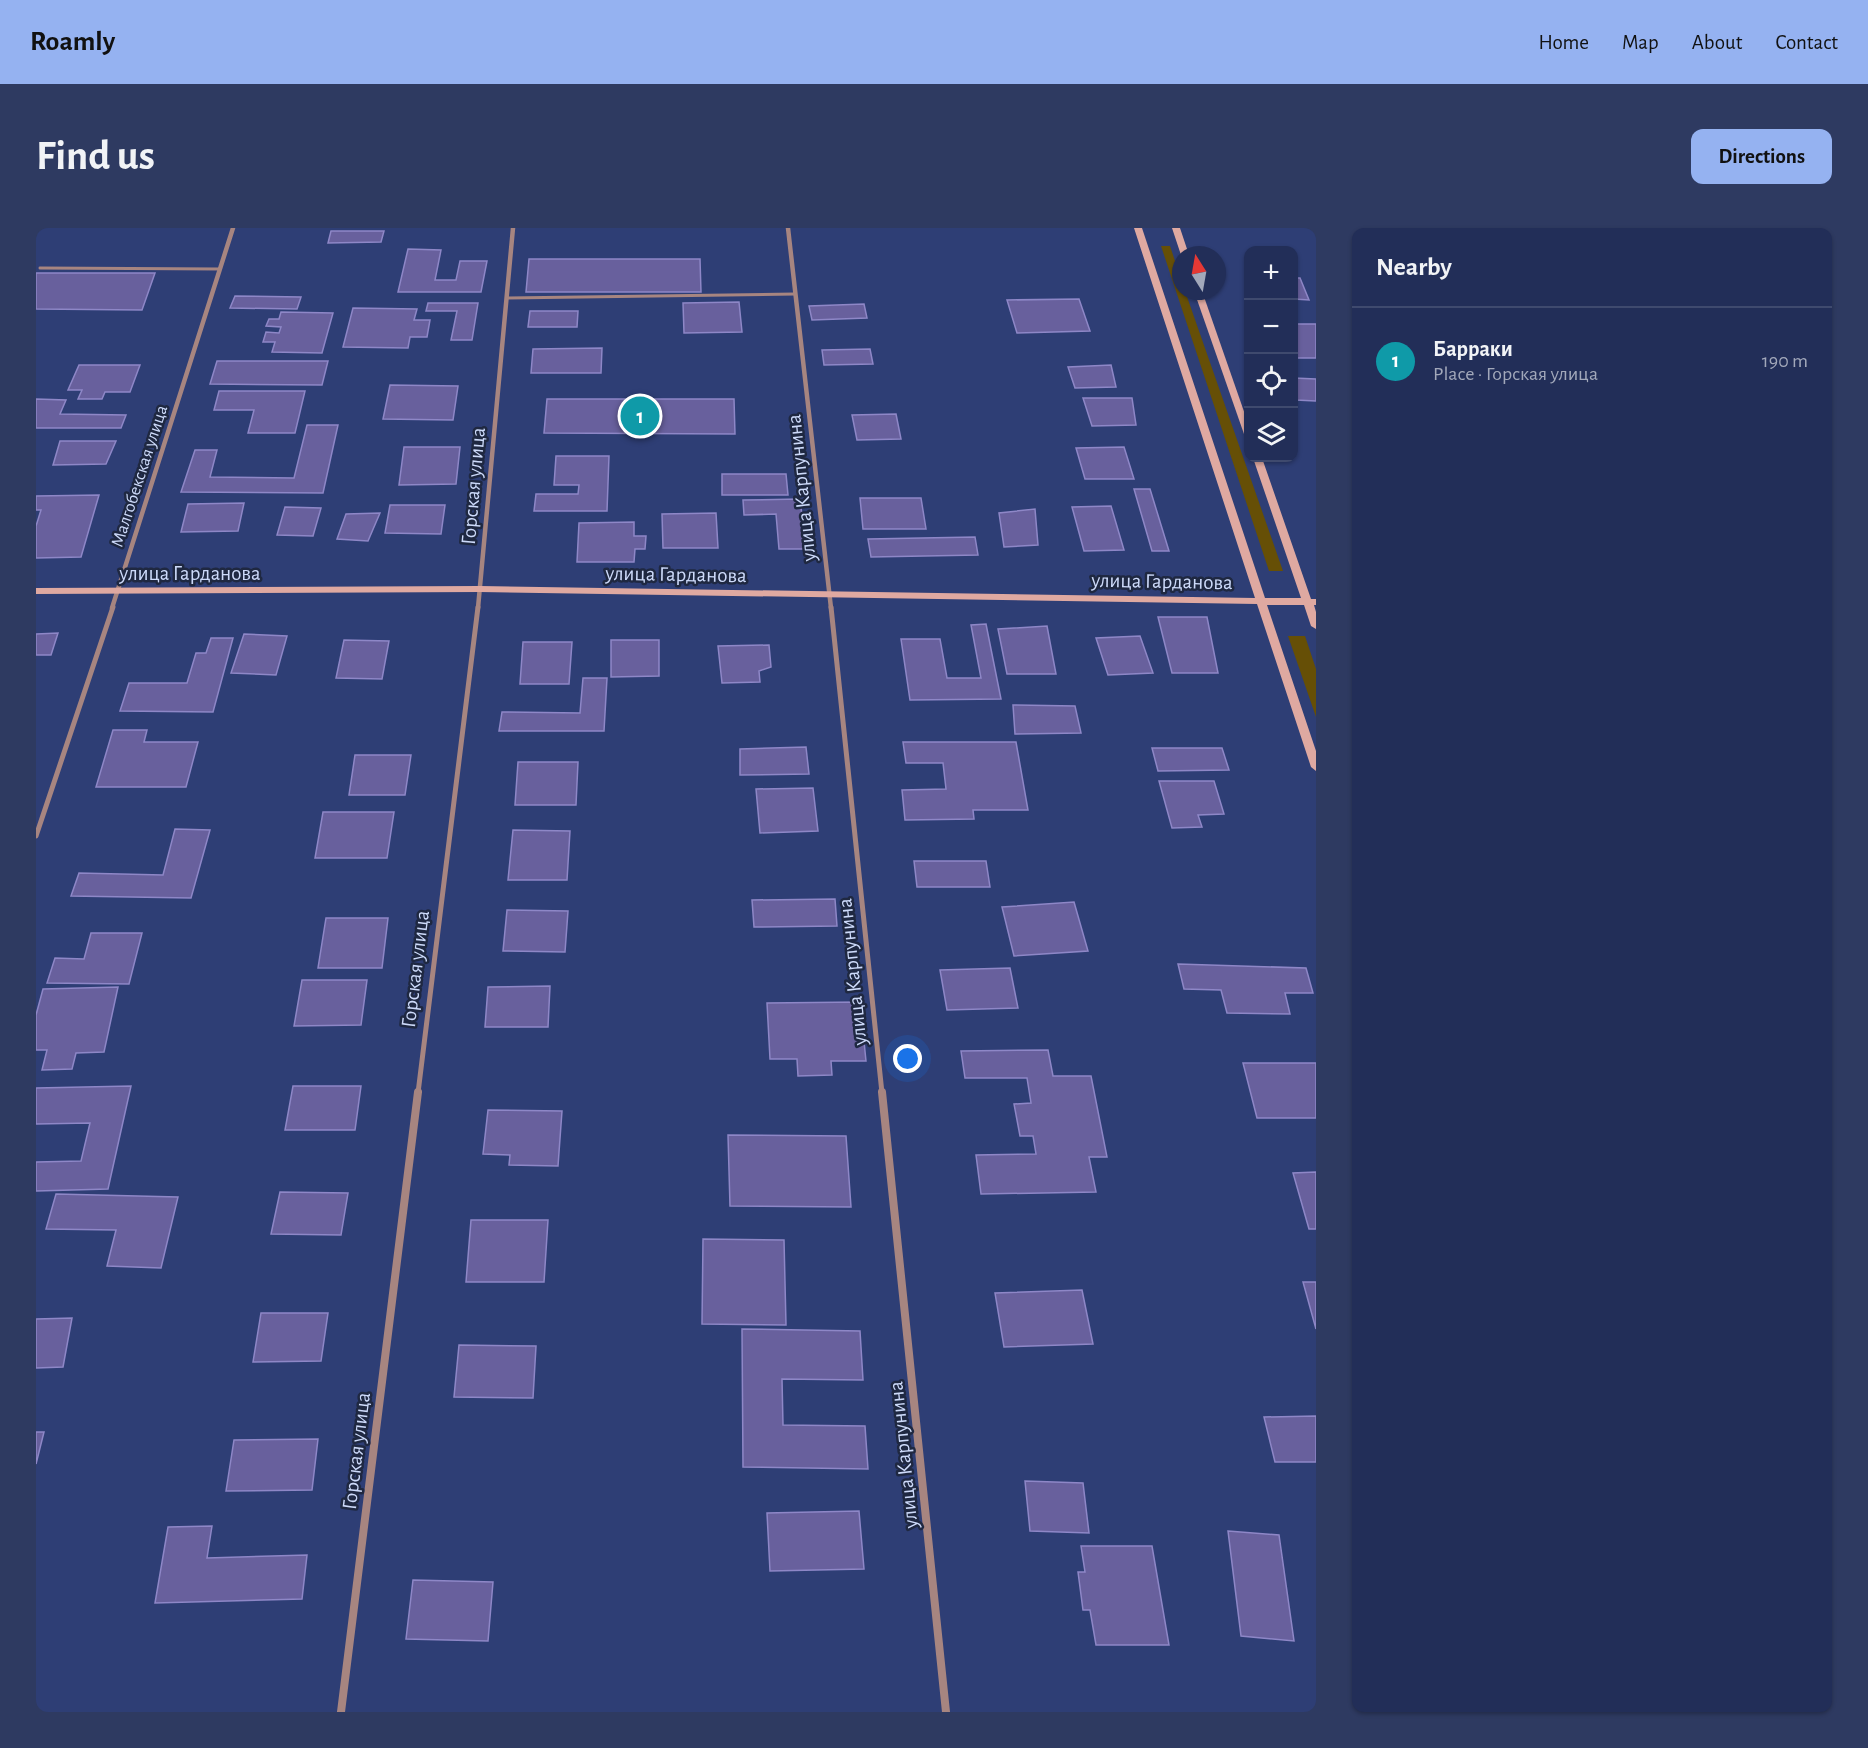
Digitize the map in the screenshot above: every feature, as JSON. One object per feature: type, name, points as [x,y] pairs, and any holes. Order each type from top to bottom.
[{"type":"street","name":"Малгобекская улица","points":[[36,836],[118,591],[233,228]]},
{"type":"street","name":"Горская улица","points":[[340,1712],[480,589],[513,228]]},
{"type":"street","name":"улица Карпунина","points":[[788,228],[830,594],[946,1712]]},
{"type":"street","points":[[1138,228],[1316,767]]},
{"type":"street","points":[[1176,228],[1182,246]]},
{"type":"street","points":[[1201,300],[1244,423]]},
{"type":"street","points":[[1259,462],[1312,602],[1316,626]]},
{"type":"street","name":"улица Гарданова","points":[[36,591],[480,589],[1312,602]]},
{"type":"lane","points":[[40,268],[220,269]]},
{"type":"lane","points":[[507,298],[795,294]]},
{"type":"shaded area","points":[[1161,246],[1170,246],[1172,252],[1172,279]]},
{"type":"shaded area","points":[[1179,300],[1188,300],[1283,571],[1269,571]]},
{"type":"shaded area","points":[[1288,636],[1305,636],[1316,669],[1316,717]]},
{"type":"building","points":[[331,231],[384,231],[381,242],[328,243]]},
{"type":"building","points":[[408,249],[441,250],[435,280],[456,280],[460,261],[487,261],[481,292],[398,292]]},
{"type":"building","points":[[529,259],[700,259],[701,292],[526,292]]},
{"type":"building","points":[[36,273],[155,273],[142,310],[36,309]]},
{"type":"building","points":[[1298,278],[1300,278],[1309,300],[1298,299]]},
{"type":"building","points":[[235,296],[301,297],[297,309],[230,308]]},
{"type":"building","points":[[1079,299],[1090,331],[1017,333],[1007,300]]},
{"type":"building","points":[[739,302],[742,332],[684,333],[683,303]]},
{"type":"building","points":[[428,303],[478,303],[472,340],[451,340],[457,311],[426,311]]},
{"type":"building","points":[[864,304],[867,318],[812,320],[809,306]]},
{"type":"building","points":[[353,308],[417,309],[414,320],[430,320],[427,337],[410,337],[408,348],[343,347]]},
{"type":"building","points":[[530,311],[578,311],[577,327],[528,327]]},
{"type":"building","points":[[281,312],[333,313],[322,353],[272,352],[275,342],[263,342],[266,332],[279,333],[281,327],[266,326],[269,319],[279,319]]},
{"type":"building","points":[[1298,324],[1316,324],[1316,358],[1298,358]]},
{"type":"building","points":[[602,348],[601,373],[531,373],[533,349]]},
{"type":"building","points":[[870,349],[873,364],[824,365],[822,350]]},
{"type":"building","points":[[217,361],[328,361],[322,385],[210,384]]},
{"type":"building","points":[[79,365],[140,365],[130,392],[105,392],[102,399],[78,399],[82,390],[68,390]]},
{"type":"building","points":[[1111,365],[1116,387],[1075,388],[1068,367]]},
{"type":"building","points":[[1298,378],[1316,379],[1316,401],[1298,400]]},
{"type":"building","points":[[390,385],[458,386],[453,420],[383,419]]},
{"type":"building","points":[[219,391],[305,391],[295,433],[248,433],[254,410],[214,410]]},
{"type":"building","points":[[1083,398],[1132,398],[1136,425],[1092,426]]},
{"type":"building","points":[[36,399],[66,400],[60,414],[126,415],[121,428],[36,428]]},
{"type":"building","points":[[547,399],[734,399],[735,434],[544,433]]},
{"type":"building","points":[[896,414],[901,439],[857,440],[852,415]]},
{"type":"building","points":[[307,425],[338,425],[323,493],[181,492],[195,450],[217,450],[210,477],[294,478]]},
{"type":"building","points":[[60,441],[116,441],[106,464],[53,465]]},
{"type":"building","points":[[404,447],[460,447],[456,484],[399,485]]},
{"type":"building","points":[[1124,447],[1134,479],[1085,479],[1076,448]]},
{"type":"building","points":[[556,456],[609,456],[607,511],[534,511],[536,494],[578,494],[579,485],[554,485]]},
{"type":"building","points":[[722,474],[786,474],[788,495],[722,495]]},
{"type":"building","points":[[1134,489],[1150,489],[1169,551],[1152,551]]},
{"type":"building","points":[[99,495],[81,557],[36,558],[36,526],[41,510],[36,510],[36,496]]},
{"type":"building","points":[[860,498],[921,498],[926,529],[863,529]]},
{"type":"building","points":[[800,499],[806,549],[779,549],[776,514],[744,515],[743,500]]},
{"type":"building","points":[[244,503],[238,531],[181,532],[188,504]]},
{"type":"building","points":[[390,505],[445,505],[441,534],[385,533]]},
{"type":"building","points":[[1111,506],[1124,550],[1084,551],[1072,507]]},
{"type":"building","points":[[285,507],[321,508],[313,536],[277,535]]},
{"type":"building","points":[[1035,509],[1038,545],[1004,547],[999,513]]},
{"type":"building","points":[[380,513],[368,541],[337,539],[346,514]]},
{"type":"building","points":[[716,513],[718,548],[663,548],[662,514]]},
{"type":"building","points":[[634,522],[634,536],[646,536],[645,549],[635,549],[634,562],[577,562],[579,523]]},
{"type":"building","points":[[975,537],[978,555],[871,557],[868,539]]},
{"type":"building","points":[[1158,617],[1207,617],[1218,673],[1172,673]]},
{"type":"building","points":[[986,624],[1001,699],[910,700],[901,639],[940,639],[947,678],[981,678],[971,625]]},
{"type":"building","points":[[1047,626],[1056,674],[1007,674],[998,629]]},
{"type":"building","points":[[58,633],[51,655],[36,655],[36,634]]},
{"type":"building","points":[[244,634],[287,636],[276,675],[231,673]]},
{"type":"building","points":[[1140,636],[1153,673],[1108,675],[1096,638]]},
{"type":"building","points":[[211,638],[233,638],[213,712],[120,711],[129,683],[187,683],[196,653],[206,653]]},
{"type":"building","points":[[344,640],[389,641],[382,679],[336,678]]},
{"type":"building","points":[[611,640],[659,640],[659,676],[611,677]]},
{"type":"building","points":[[523,642],[572,642],[569,684],[520,684]]},
{"type":"building","points":[[769,645],[771,667],[759,671],[760,682],[722,683],[718,646]]},
{"type":"building","points":[[583,678],[607,678],[604,731],[499,731],[502,712],[580,713]]},
{"type":"building","points":[[1013,705],[1075,706],[1081,733],[1015,734]]},
{"type":"building","points":[[113,730],[147,730],[144,742],[198,742],[186,787],[96,787]]},
{"type":"building","points":[[903,742],[1016,742],[1028,810],[973,810],[974,819],[905,820],[902,790],[946,789],[943,763],[906,763]]},
{"type":"building","points":[[806,747],[809,774],[740,775],[740,749]]},
{"type":"building","points":[[1152,748],[1222,748],[1229,770],[1158,771]]},
{"type":"building","points":[[355,755],[411,755],[405,795],[349,795]]},
{"type":"building","points":[[518,762],[578,762],[576,805],[515,805]]},
{"type":"building","points":[[1159,781],[1214,781],[1224,814],[1198,815],[1202,827],[1172,828]]},
{"type":"building","points":[[813,788],[818,831],[760,833],[756,789]]},
{"type":"building","points":[[323,812],[394,812],[387,858],[315,858]]},
{"type":"building","points":[[175,829],[210,830],[191,898],[71,896],[79,873],[163,875]]},
{"type":"building","points":[[513,830],[570,831],[567,880],[508,880]]},
{"type":"building","points":[[914,861],[986,861],[990,887],[917,887]]},
{"type":"building","points":[[835,899],[837,926],[754,927],[752,900]]},
{"type":"building","points":[[1074,902],[1088,951],[1014,956],[1002,907]]},
{"type":"building","points":[[507,910],[568,911],[565,952],[503,951]]},
{"type":"building","points":[[326,918],[388,918],[382,968],[318,968]]},
{"type":"building","points":[[91,933],[142,933],[129,984],[47,983],[55,958],[84,959]]},
{"type":"building","points":[[1178,964],[1306,968],[1313,993],[1285,993],[1290,1014],[1227,1013],[1221,990],[1184,989]]},
{"type":"building","points":[[1010,968],[1018,1008],[947,1010],[940,970]]},
{"type":"building","points":[[302,980],[367,980],[361,1025],[294,1026]]},
{"type":"building","points":[[550,986],[548,1027],[485,1027],[488,987]]},
{"type":"building","points":[[118,987],[104,1052],[76,1053],[72,1069],[42,1070],[47,1050],[36,1050],[36,1015],[43,989]]},
{"type":"building","points":[[860,1002],[866,1061],[831,1061],[832,1075],[798,1076],[797,1059],[770,1059],[767,1003]]},
{"type":"building","points":[[1048,1050],[1053,1076],[1091,1076],[1107,1157],[1089,1157],[1096,1192],[981,1194],[976,1155],[1036,1154],[1033,1136],[1020,1136],[1014,1104],[1031,1103],[1027,1078],[965,1078],[961,1051]]},
{"type":"building","points":[[1243,1063],[1316,1063],[1316,1118],[1257,1118]]},
{"type":"building","points":[[131,1086],[108,1189],[36,1191],[36,1162],[81,1161],[90,1123],[36,1124],[36,1088]]},
{"type":"building","points":[[293,1086],[361,1086],[355,1130],[285,1130]]},
{"type":"building","points":[[488,1110],[562,1111],[558,1166],[509,1165],[510,1155],[483,1154]]},
{"type":"building","points":[[728,1135],[846,1136],[851,1207],[730,1206]]},
{"type":"building","points":[[1316,1172],[1316,1229],[1309,1229],[1293,1173]]},
{"type":"building","points":[[280,1192],[348,1193],[341,1235],[271,1234]]},
{"type":"building","points":[[56,1194],[178,1197],[161,1268],[107,1266],[116,1230],[46,1229]]},
{"type":"building","points":[[471,1220],[548,1220],[544,1282],[466,1282]]},
{"type":"building","points":[[703,1239],[784,1240],[786,1325],[702,1324]]},
{"type":"building","points":[[1303,1282],[1316,1282],[1316,1329]]},
{"type":"building","points":[[1082,1290],[1093,1344],[1004,1347],[995,1293]]},
{"type":"building","points":[[261,1313],[328,1313],[321,1361],[253,1362]]},
{"type":"building","points":[[72,1318],[63,1367],[36,1368],[36,1319]]},
{"type":"building","points":[[742,1329],[860,1331],[863,1380],[782,1379],[783,1425],[865,1426],[868,1469],[743,1467]]},
{"type":"building","points":[[459,1345],[536,1346],[533,1398],[454,1397]]},
{"type":"building","points":[[1316,1416],[1316,1462],[1275,1462],[1264,1417]]},
{"type":"building","points":[[36,1432],[44,1432],[36,1464]]},
{"type":"building","points":[[318,1439],[312,1490],[226,1491],[234,1440]]},
{"type":"building","points":[[1025,1481],[1083,1483],[1089,1533],[1030,1531]]},
{"type":"building","points":[[859,1511],[864,1569],[770,1571],[767,1513]]},
{"type":"building","points":[[212,1526],[207,1558],[307,1555],[302,1599],[155,1603],[168,1527]]},
{"type":"building","points":[[1228,1531],[1279,1535],[1294,1641],[1241,1636]]},
{"type":"building","points":[[1081,1546],[1152,1546],[1169,1645],[1096,1645],[1090,1610],[1083,1610],[1078,1572],[1085,1572]]},
{"type":"building","points":[[413,1580],[493,1582],[488,1641],[406,1639]]},
{"type":"place","name":"Барраки","points":[[640,416]]}]
